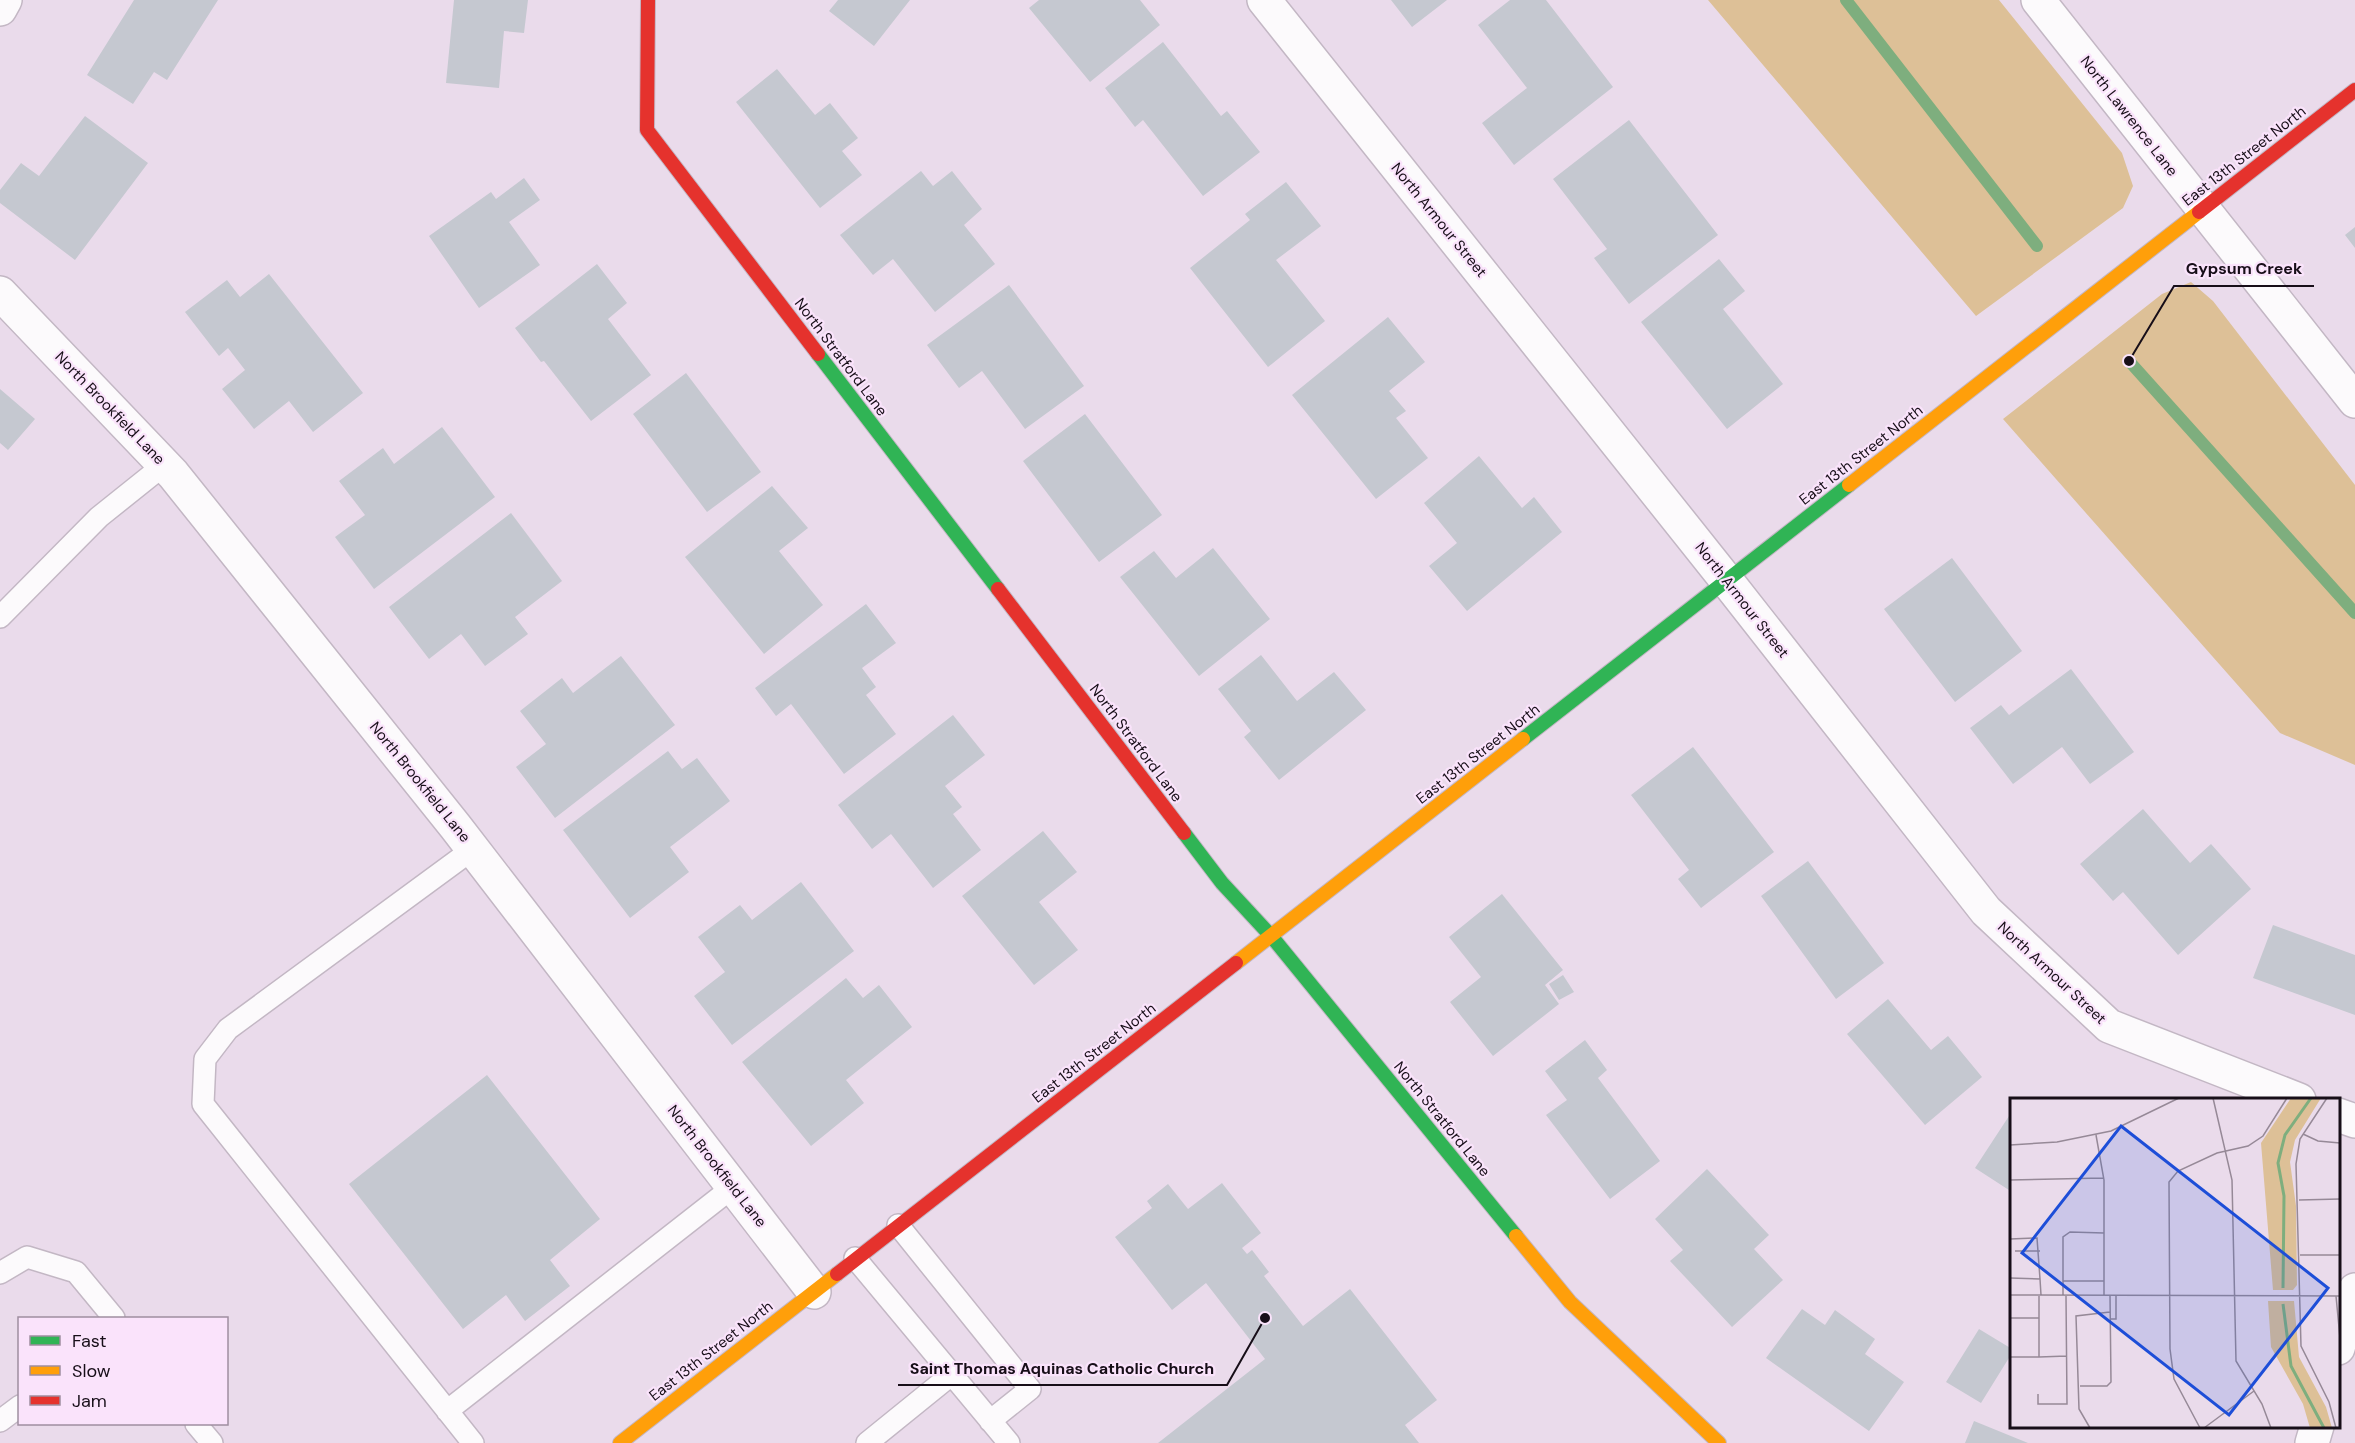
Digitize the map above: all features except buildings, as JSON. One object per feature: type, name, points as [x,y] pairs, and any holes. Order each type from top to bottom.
[{"type":"main road","name":"North Stratford Lane","points":[[648,0],[647,130],[1222,883],[1272,936],[1570,1302],[1719,1443]]},
{"type":"main road","name":"East 13th Street North","points":[[620,1443],[2355,90]]},
{"type":"street","points":[[0,9],[5,0]]},
{"type":"street","name":"North Armour Street","points":[[1264,0],[1727,581],[1986,911],[2109,1026],[2294,1098]]},
{"type":"street","name":"North Lawrence Lane","points":[[2038,0],[2355,401]]},
{"type":"street","name":"North Brookfield Lane","points":[[0,293],[164,465],[473,849],[814,1292]]},
{"type":"street","points":[[2340,1116],[2355,1121]]},
{"type":"street","points":[[2340,1341],[2355,1290]]},
{"type":"street","points":[[2312,1443],[2316,1428]]},
{"type":"lane","points":[[0,617],[99,517],[164,465]]},
{"type":"lane","points":[[473,849],[228,1029],[205,1059],[203,1104],[473,1443]]},
{"type":"lane","points":[[447,1411],[733,1187]]},
{"type":"lane","points":[[898,1225],[1030,1389],[990,1421]]},
{"type":"lane","points":[[0,1273],[27,1257],[76,1272],[113,1317]]},
{"type":"lane","points":[[855,1258],[1009,1443]]},
{"type":"lane","points":[[867,1443],[951,1375]]},
{"type":"lane","points":[[0,1420],[18,1407]]},
{"type":"lane","points":[[197,1425],[212,1443]]},
{"type":"shaded area","points":[[1708,0],[1999,0],[2122,153],[2133,186],[2123,208],[1976,316]]},
{"type":"shaded area","points":[[2191,282],[2213,301],[2355,485],[2355,765],[2280,733],[2003,419],[2162,294]]},
{"type":"waterway","points":[[1846,0],[2037,246]]},
{"type":"waterway","points":[[2129,361],[2355,613]]},
{"type":"traffic: fast","points":[[818,354],[998,589]]},
{"type":"traffic: fast","points":[[1523,739],[1849,485]]},
{"type":"traffic: fast","points":[[1184,833],[1222,883],[1272,937],[1516,1236]]},
{"type":"traffic: slow","points":[[1849,485],[2199,212]]},
{"type":"traffic: slow","points":[[1236,963],[1523,739]]},
{"type":"traffic: slow","points":[[1516,1236],[1570,1302],[1719,1443]]},
{"type":"traffic: slow","points":[[620,1443],[837,1274]]},
{"type":"traffic: jam","points":[[648,0],[647,130],[818,354]]},
{"type":"traffic: jam","points":[[2199,212],[2355,90]]},
{"type":"traffic: jam","points":[[998,589],[1184,833]]},
{"type":"traffic: jam","points":[[837,1274],[1236,963]]},
{"type":"place","name":"Gypsum Creek","points":[[2129,361]]},
{"type":"place","name":"Saint Thomas Aquinas Catholic Church","points":[[1265,1318]]}]
